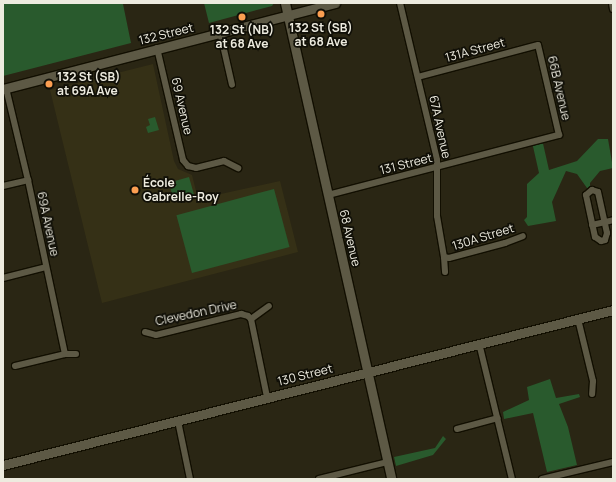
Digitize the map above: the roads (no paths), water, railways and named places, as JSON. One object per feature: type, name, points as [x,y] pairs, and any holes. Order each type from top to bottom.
[{"type":"street","name":"68 Avenue","points":[[285,3],[391,479]]},
{"type":"street","name":"132 Street","points":[[5,88],[335,3]]},
{"type":"street","name":"67A Avenue","points":[[400,3],[438,167],[437,216],[447,258],[445,272]]},
{"type":"street","points":[[612,3],[613,9]]},
{"type":"street","points":[[220,32],[232,86]]},
{"type":"street","name":"131A Street","points":[[418,77],[538,45]]},
{"type":"street","name":"66B Avenue","points":[[538,45],[558,135]]},
{"type":"street","name":"69 Avenue","points":[[157,48],[183,160],[188,166],[196,168],[224,161],[238,168]]},
{"type":"street","name":"69A Avenue","points":[[5,88],[28,180],[65,354]]},
{"type":"street","name":"131 Street","points":[[328,195],[558,135]]},
{"type":"street","points":[[3,186],[28,180]]},
{"type":"street","points":[[592,190],[598,192],[607,234],[605,240],[602,241],[595,237],[592,225],[586,195],[592,190]]},
{"type":"street","points":[[592,225],[613,220]]},
{"type":"street","name":"130A Street","points":[[447,258],[505,243],[523,236]]},
{"type":"street","points":[[3,278],[46,267]]},
{"type":"street","name":"Clevedon Drive","points":[[251,319],[269,306]]},
{"type":"street","name":"130 Street","points":[[3,465],[613,310]]},
{"type":"street","name":"Clevedon Drive","points":[[144,332],[156,335],[241,314],[248,316],[251,319],[267,397]]},
{"type":"street","points":[[578,319],[593,382],[592,394]]},
{"type":"street","points":[[479,343],[512,479]]},
{"type":"street","points":[[15,366],[65,354],[76,354]]},
{"type":"street","points":[[457,429],[498,418]]},
{"type":"street","points":[[178,421],[190,479]]},
{"type":"street","points":[[319,479],[387,462]]},
{"type":"street","points":[[542,479],[613,462]]},
{"type":"place","name":"132 St (SB) at 68 Ave","points":[[321,14]]},
{"type":"place","name":"132 St (NB) at 68 Ave","points":[[242,17]]},
{"type":"place","name":"132 St (SB) at 69A Ave","points":[[49,84]]},
{"type":"place","name":"École Gabrelle-Roy","points":[[135,190]]}]
